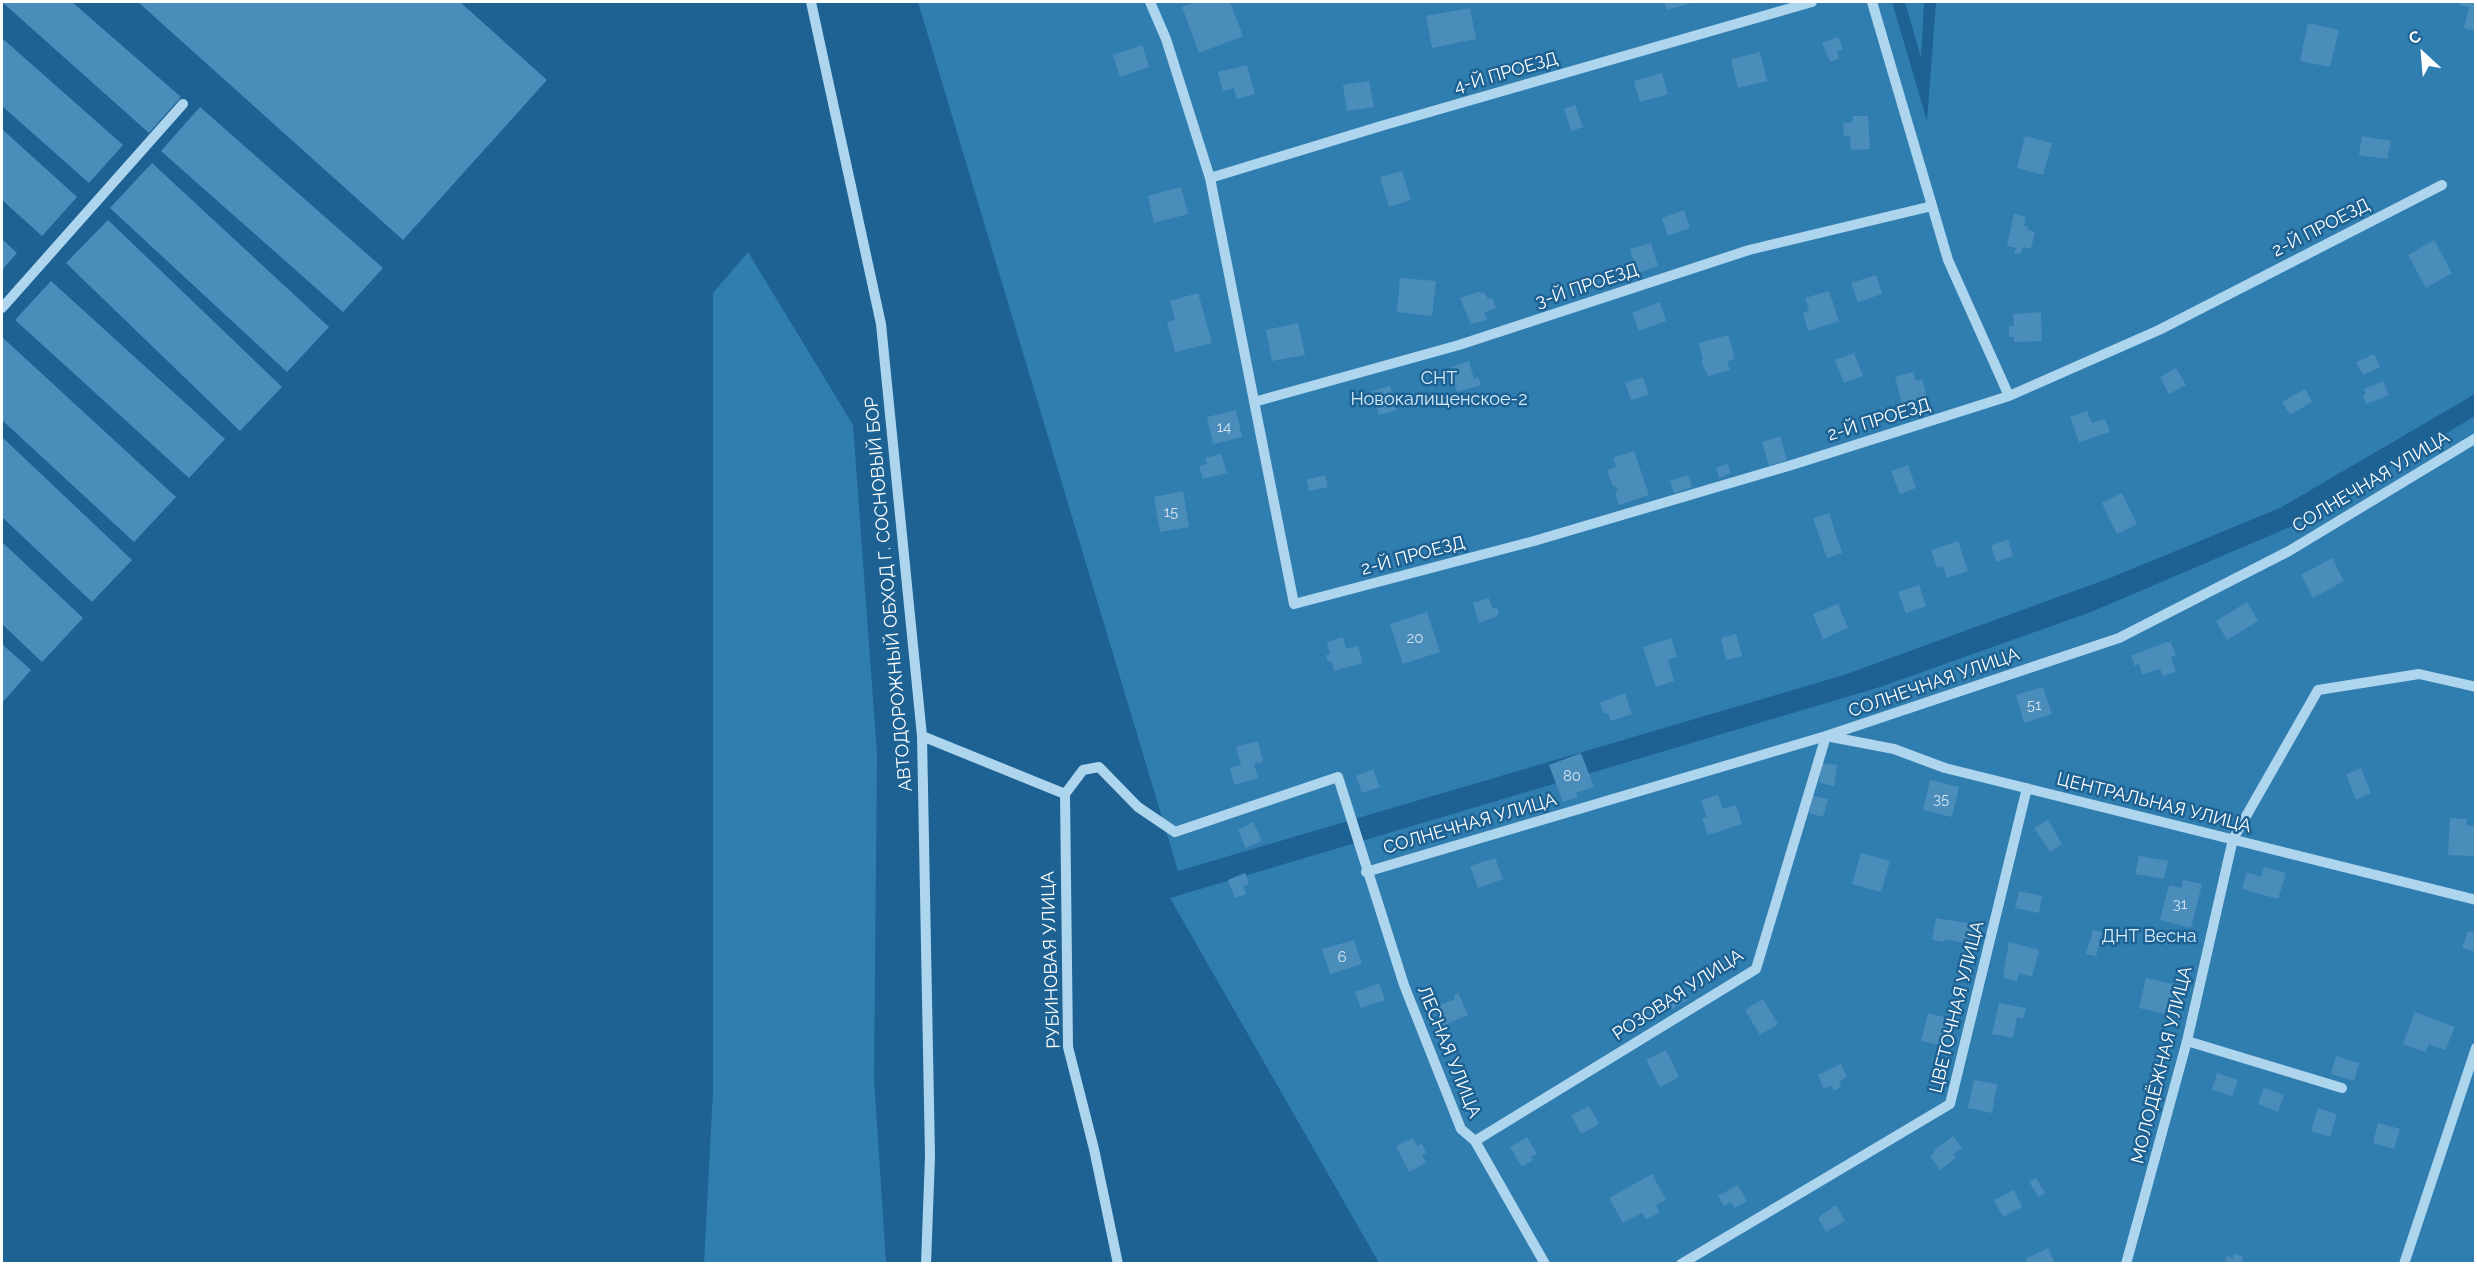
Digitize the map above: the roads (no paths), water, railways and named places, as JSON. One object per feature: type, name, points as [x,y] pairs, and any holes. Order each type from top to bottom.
[{"type":"street","name":"АВТОДОРОЖНЫЙ ОБХОД Г. СОСНОВЫЙ БОР","points":[[811,2],[882,324],[922,736],[930,1156],[926,1263]]},
{"type":"street","points":[[1150,2],[1166,39],[1210,178],[1254,402]]},
{"type":"street","name":"4-Й ПРОЕЗД","points":[[1210,178],[1381,126],[1812,2]]},
{"type":"street","points":[[1872,2],[1948,260],[2008,396]]},
{"type":"street","points":[[2,308],[183,104]]},
{"type":"street","name":"2-Й ПРОЕЗД","points":[[1254,402],[1294,604],[1534,541],[1806,460],[2008,396],[2159,330],[2442,185]]},
{"type":"street","name":"3-Й ПРОЕЗД","points":[[1254,402],[1460,345],[1749,250],[1932,206]]},
{"type":"street","name":"СОЛНЕЧНАЯ УЛИЦА","points":[[1366,872],[1826,736],[2119,638],[2289,551],[2475,438]]},
{"type":"street","name":"МОЛОДЁЖНАЯ УЛИЦА","points":[[2126,1263],[2187,1041],[2233,839],[2318,690],[2419,674],[2475,687]]},
{"type":"street","points":[[922,736],[1065,794]]},
{"type":"street","name":"ЦЕНТРАЛЬНАЯ УЛИЦА","points":[[1826,736],[1894,749],[1945,768],[2475,900]]},
{"type":"street","name":"РОЗОВАЯ УЛИЦА","points":[[1475,1141],[1756,969],[1826,736]]},
{"type":"street","name":"ЛЕСНАЯ УЛИЦА","points":[[1065,794],[1083,770],[1100,767],[1138,807],[1175,832],[1338,777],[1366,872],[1404,984],[1461,1129],[1475,1141],[1545,1263]]},
{"type":"street","name":"ЦВЕТОЧНАЯ УЛИЦА","points":[[1681,1263],[1950,1104],[2027,788]]},
{"type":"street","name":"РУБИНОВАЯ УЛИЦА","points":[[1065,794],[1068,1047],[1094,1149],[1118,1263]]},
{"type":"street","points":[[2187,1041],[2342,1088]]},
{"type":"street","points":[[2404,1263],[2475,1048]]},
{"type":"park label","name":"СНТ Новокалищенское-2","points":[[1439,389]]},
{"type":"park label","name":"ДНТ Весна","points":[[2149,937]]}]
